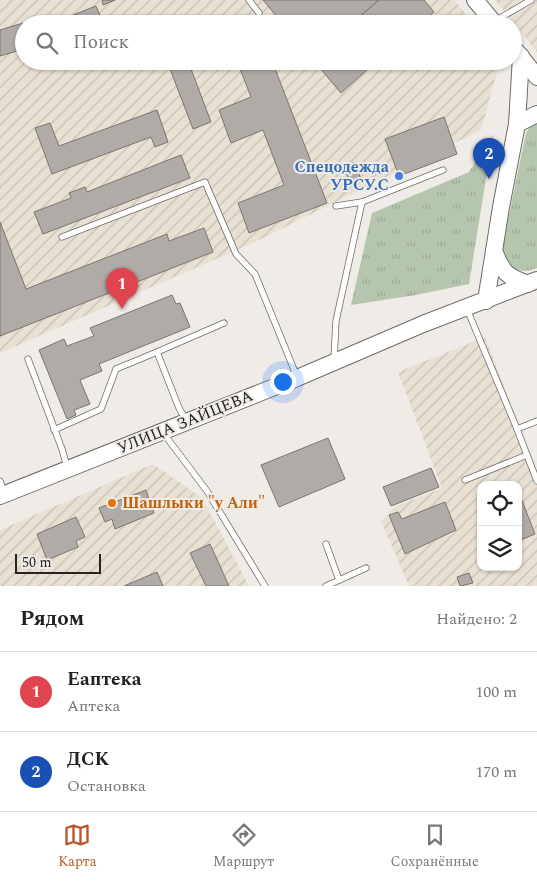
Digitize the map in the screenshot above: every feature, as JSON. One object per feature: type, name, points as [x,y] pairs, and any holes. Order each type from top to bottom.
[{"type":"main road","points":[[475,0],[487,15]]},
{"type":"main road","points":[[522,58],[537,77]]},
{"type":"main road","points":[[486,301],[518,124],[517,70]]},
{"type":"main road","points":[[518,124],[537,114]]},
{"type":"main road","points":[[494,251],[503,271],[512,278],[532,282]]},
{"type":"main road","name":"УЛИЦА ЗАЙЦЕВА","points":[[2,490],[67,469],[163,432],[466,307],[532,282]]},
{"type":"lane","points":[[249,0],[259,13]]},
{"type":"lane","points":[[507,15],[531,0]]},
{"type":"lane","points":[[336,206],[362,202],[443,170]]},
{"type":"lane","points":[[62,237],[205,182],[236,254],[255,274],[297,378]]},
{"type":"lane","points":[[334,362],[336,321],[362,202]]},
{"type":"lane","points":[[466,307],[537,481]]},
{"type":"lane","points":[[54,430],[101,409],[116,369],[224,323]]},
{"type":"lane","points":[[157,352],[179,408],[187,422]]},
{"type":"lane","points":[[28,359],[67,469]]},
{"type":"lane","points":[[517,429],[537,421]]},
{"type":"lane","points":[[163,432],[208,492],[265,586]]},
{"type":"lane","points":[[465,480],[526,455]]},
{"type":"lane","points":[[326,544],[339,580]]},
{"type":"lane","points":[[326,586],[366,568]]},
{"type":"shaded area","points":[[0,0],[454,0],[466,15],[15,15],[15,70],[498,70],[481,130],[255,242],[0,353]]},
{"type":"shaded area","points":[[495,0],[537,0],[537,52],[522,33],[522,15],[507,15]]},
{"type":"shaded area","points":[[485,337],[537,471],[537,586],[409,586],[381,521],[396,506],[442,488],[398,372]]},
{"type":"shaded area","points":[[153,464],[202,498],[249,586],[0,586],[0,530]]},
{"type":"green space","points":[[537,121],[537,268],[519,271],[510,266],[502,249],[526,133],[531,124]]},
{"type":"green space","points":[[493,135],[469,284],[416,295],[351,305],[372,213],[469,172]]},
{"type":"building","points":[[102,0],[115,0],[103,5]]},
{"type":"building","points":[[263,0],[379,0],[362,15],[276,15]]},
{"type":"building","points":[[379,0],[424,0],[434,12],[431,15],[362,15]]},
{"type":"building","points":[[96,6],[100,15],[73,15]]},
{"type":"building","points":[[15,25],[15,52],[0,56],[0,30]]},
{"type":"building","points":[[170,70],[191,70],[211,122],[193,129]]},
{"type":"building","points":[[240,70],[275,70],[327,203],[249,233],[238,203],[284,185],[263,130],[231,143],[219,110],[251,97]]},
{"type":"building","points":[[322,70],[367,70],[341,93]]},
{"type":"building","points":[[157,110],[168,142],[155,147],[151,137],[52,174],[35,128],[50,123],[59,146]]},
{"type":"building","points":[[444,117],[457,154],[399,176],[385,139]]},
{"type":"building","points":[[181,155],[190,178],[43,234],[34,212],[71,198],[69,193],[85,187],[87,192]]},
{"type":"building","points":[[355,162],[361,180],[350,184],[344,166]]},
{"type":"building","points":[[0,222],[26,289],[167,234],[169,241],[204,228],[213,252],[0,336]]},
{"type":"building","points":[[172,295],[176,304],[180,303],[190,327],[99,364],[102,371],[80,380],[90,404],[74,410],[76,415],[67,419],[39,350],[64,339],[67,346],[94,336],[90,328]]},
{"type":"building","points":[[328,438],[345,479],[279,507],[261,465]]},
{"type":"building","points":[[431,468],[439,487],[391,506],[383,487]]},
{"type":"building","points":[[146,490],[154,513],[115,529],[112,519],[105,522],[99,508]]},
{"type":"building","points":[[522,501],[535,534],[522,539]]},
{"type":"building","points":[[445,502],[456,530],[405,554],[389,515],[398,512],[402,519]]},
{"type":"building","points":[[76,517],[85,537],[76,541],[78,547],[47,560],[37,534]]},
{"type":"building","points":[[210,544],[229,586],[206,586],[190,553]]},
{"type":"building","points":[[157,572],[163,586],[124,586]]},
{"type":"building","points":[[469,573],[473,583],[460,586],[457,577]]},
{"type":"place","name":"Спецодежда УРСУ.С","points":[[399,176]]},
{"type":"place","name":"ДСК","points":[[489,179]]},
{"type":"place","name":"Еаптека","points":[[122,309]]},
{"type":"place","name":"Шашлыки \"у Али\"","points":[[112,503]]}]
